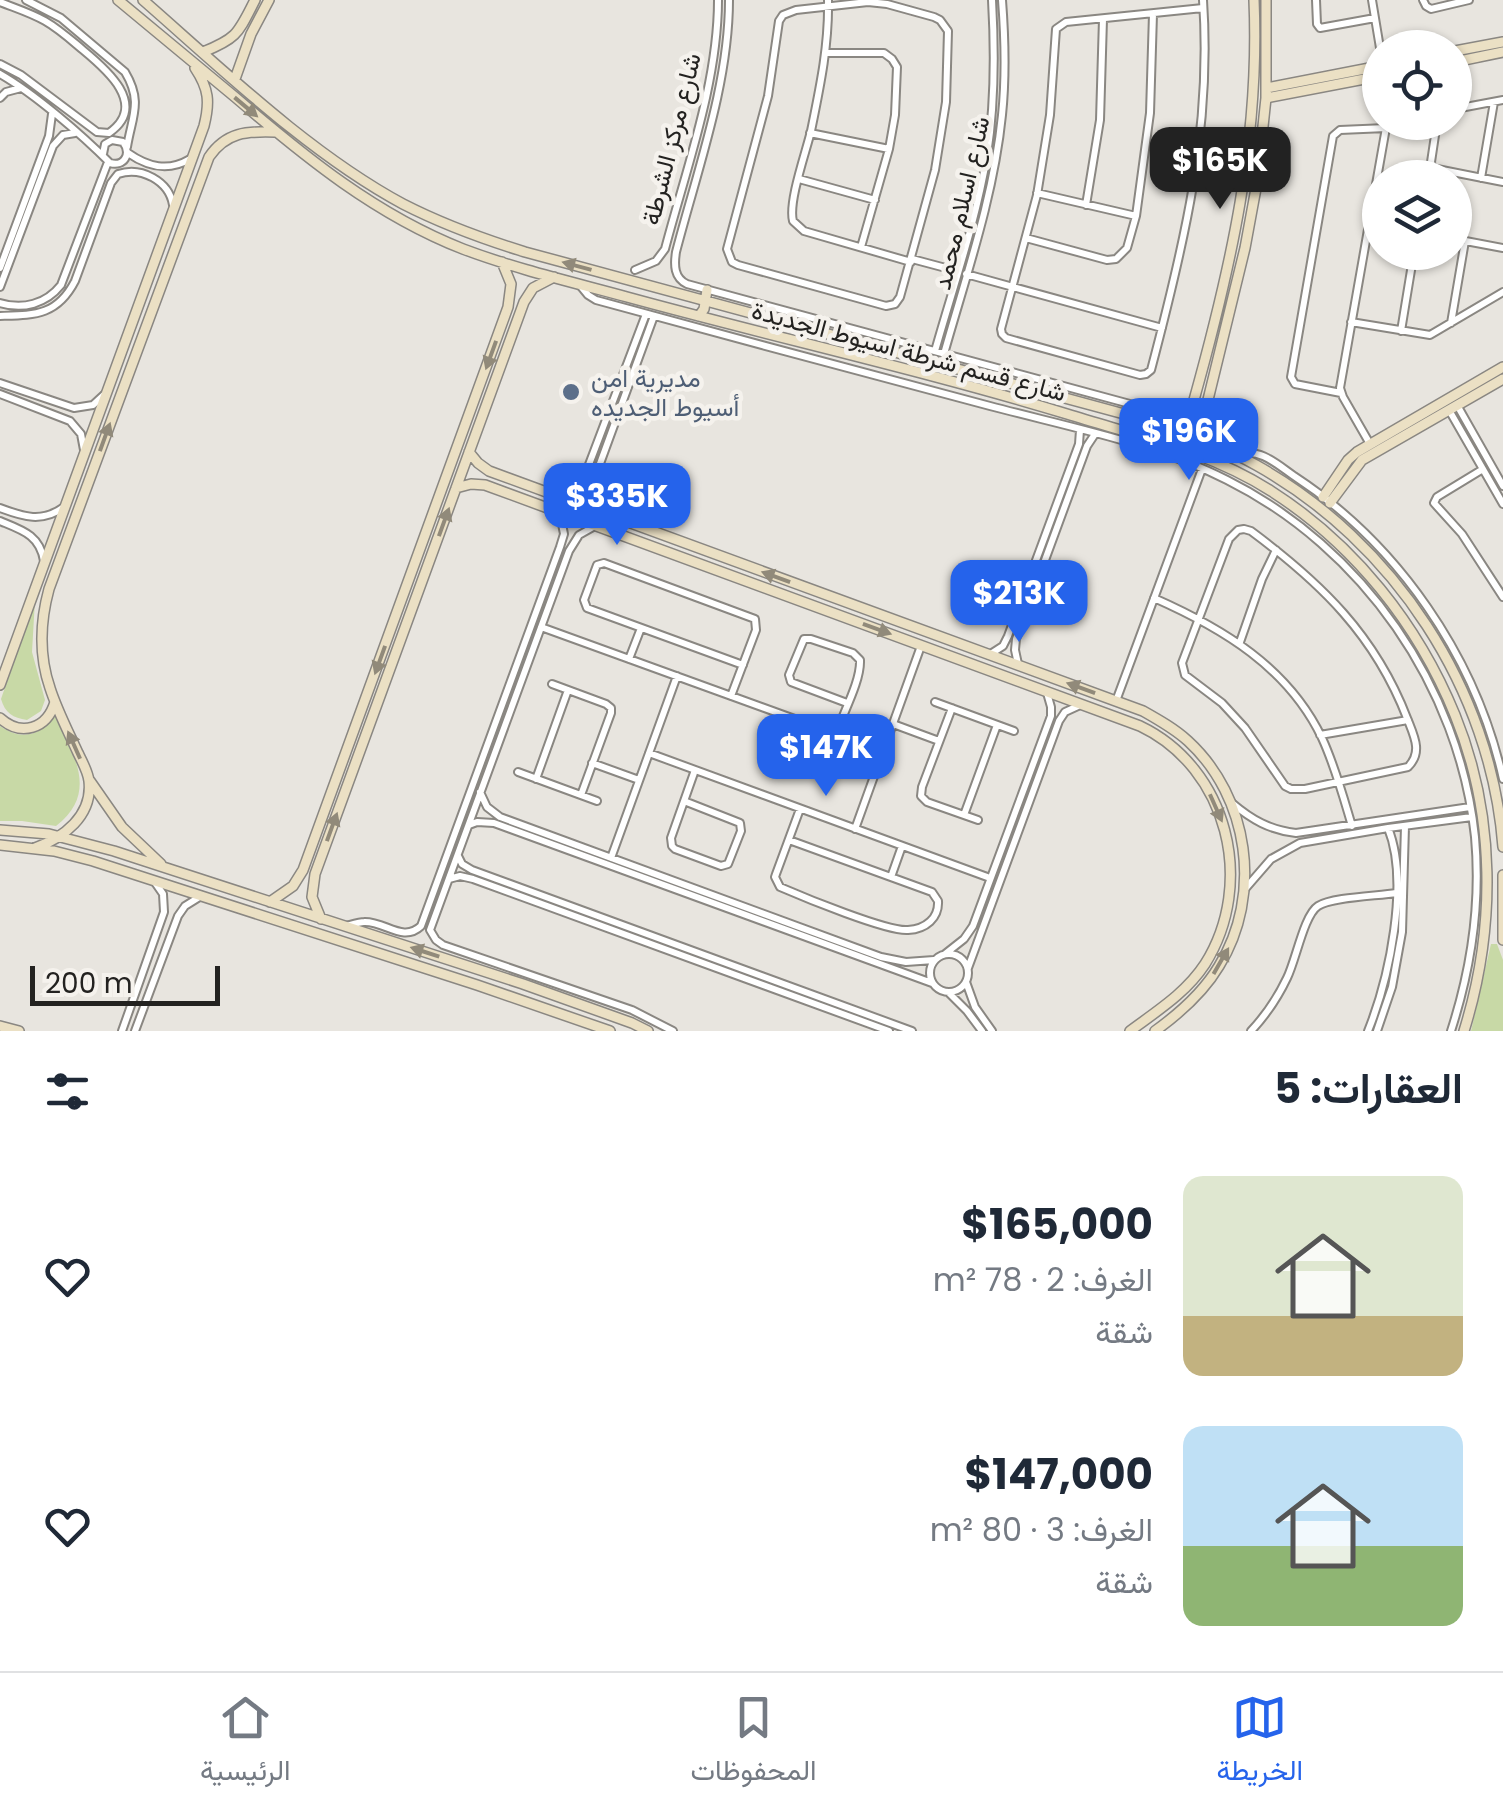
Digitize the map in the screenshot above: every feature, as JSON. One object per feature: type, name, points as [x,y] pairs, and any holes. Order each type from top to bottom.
[{"type":"main road","name":"شارع قسم شرطة اسيوط الجديدة","points":[[118,0],[347,187],[441,240],[578,283],[657,314],[699,316],[1000,394],[1231,470],[1267,488],[1318,525],[1356,560],[1402,616],[1448,698],[1474,771],[1482,810],[1486,914],[1478,974],[1464,1031]]},
{"type":"main road","name":"شارع قسم شرطة اسيوط الجديدة","points":[[144,0],[326,155],[389,196],[480,238],[706,295],[750,313],[833,330],[1171,428],[1238,456],[1290,486],[1343,521],[1431,632],[1461,687],[1481,738],[1503,847]]},
{"type":"main road","points":[[203,52],[236,35],[255,0]]},
{"type":"main road","points":[[235,79],[246,45],[269,0]]},
{"type":"main road","points":[[1171,428],[1192,405],[1242,206],[1251,134],[1256,46],[1254,0]]},
{"type":"main road","points":[[1209,442],[1205,412],[1245,248],[1263,135],[1266,0]]},
{"type":"main road","points":[[1472,48],[1503,42]]},
{"type":"main road","points":[[1472,58],[1503,52]]},
{"type":"main road","points":[[0,685],[207,116],[205,84],[188,58]]},
{"type":"main road","points":[[1266,92],[1362,70]]},
{"type":"main road","points":[[1266,92],[1362,79]]},
{"type":"main road","points":[[167,869],[122,827],[89,780],[46,674],[42,646],[45,603],[209,157],[218,145],[238,134],[275,132]]},
{"type":"main road","points":[[1251,134],[1263,135]]},
{"type":"main road","points":[[194,154],[204,152],[209,157]]},
{"type":"main road","points":[[381,209],[389,196]]},
{"type":"main road","points":[[398,218],[400,207],[405,204]]},
{"type":"main road","points":[[270,902],[293,886],[303,870],[508,307],[511,284],[502,262]]},
{"type":"main road","points":[[322,919],[312,898],[315,874],[524,302],[532,288],[554,276]]},
{"type":"main road","points":[[699,316],[706,295]]},
{"type":"main road","points":[[137,310],[150,314]]},
{"type":"main road","points":[[745,328],[750,313]]},
{"type":"main road","points":[[717,333],[720,322]]},
{"type":"main road","points":[[1326,500],[1360,462],[1503,367]]},
{"type":"main road","points":[[1326,500],[1350,458],[1370,444],[1453,408],[1503,378]]},
{"type":"main road","points":[[1000,394],[1003,381]]},
{"type":"main road","points":[[469,452],[485,469],[600,514],[1143,711],[1189,742],[1206,761],[1228,799],[1243,844],[1245,890],[1230,946],[1204,987],[1155,1031]]},
{"type":"main road","points":[[1231,470],[1238,456]]},
{"type":"main road","points":[[456,488],[485,485],[1082,705],[1151,732],[1170,744],[1204,783],[1219,811],[1228,842],[1231,874],[1224,922],[1212,952],[1194,979],[1130,1031]]},
{"type":"main road","points":[[1260,499],[1267,488]]},
{"type":"main road","points":[[688,560],[692,547]]},
{"type":"main road","points":[[1356,560],[1366,549]]},
{"type":"main road","points":[[403,594],[416,598]]},
{"type":"main road","points":[[941,653],[945,639]]},
{"type":"main road","points":[[0,718],[16,728],[31,728],[44,722],[55,702]]},
{"type":"main road","points":[[1194,770],[1206,761]]},
{"type":"main road","points":[[35,848],[60,836],[80,816],[89,780]]},
{"type":"main road","points":[[0,830],[60,836],[114,851],[523,984],[648,1031]]},
{"type":"main road","points":[[3,844],[93,861],[610,1031]]},
{"type":"main road","points":[[1503,875],[1503,940]]},
{"type":"main road","points":[[1486,914],[1502,912]]},
{"type":"main road","points":[[338,940],[344,926]]},
{"type":"main road","points":[[484,972],[487,960]]},
{"type":"main road","points":[[1194,979],[1204,987]]},
{"type":"main road","points":[[518,1000],[523,984]]},
{"type":"main road","points":[[0,1026],[20,1031]]},
{"type":"street","name":"شارع مركز الشرطة","points":[[634,276],[650,266],[664,249],[710,79],[718,0]]},
{"type":"street","name":"شارع مركز الشرطة","points":[[706,295],[676,274],[675,258],[721,81],[729,0]]},
{"type":"street","name":"شارع اسلام محمد","points":[[940,352],[983,178],[994,67],[992,0]]},
{"type":"street","name":"شارع اسلام محمد","points":[[974,226],[995,162],[1002,116],[1002,0]]},
{"type":"street","points":[[1316,0],[1320,28],[1375,18]]},
{"type":"street","points":[[1372,0],[1377,30]]},
{"type":"street","points":[[1423,0],[1432,9],[1469,0]]},
{"type":"street","points":[[0,316],[35,314],[56,305],[72,288],[111,182],[121,172],[136,102],[125,72],[61,18],[28,1],[26,12]]},
{"type":"street","points":[[0,2],[56,28],[114,76],[124,102],[124,116],[104,146],[107,160],[65,278],[50,296],[28,305],[0,303]]},
{"type":"street","points":[[828,4],[826,53],[791,214],[798,227],[861,248],[1162,328]]},
{"type":"street","points":[[828,4],[886,4],[940,20],[948,31],[943,121],[935,170],[900,297],[895,304],[886,306],[738,265],[728,256],[728,242],[768,96],[779,21],[789,12],[828,4]]},
{"type":"street","points":[[1203,4],[1204,104],[1195,182],[1179,264],[1149,372],[1140,374],[1004,336],[1001,329],[1037,193],[1049,120],[1056,29],[1066,22],[1153,14],[1203,4]]},
{"type":"street","points":[[1026,238],[1099,259],[1116,259],[1128,248],[1150,113],[1153,14]]},
{"type":"street","points":[[1086,204],[1100,120],[1104,18]]},
{"type":"street","points":[[826,53],[878,52],[892,58],[898,67],[889,149],[861,248]]},
{"type":"street","points":[[0,64],[21,75],[86,126],[120,140],[127,153],[146,163],[166,167],[182,164],[194,154]]},
{"type":"street","points":[[0,74],[121,172],[162,182],[170,192],[174,209]]},
{"type":"street","points":[[0,98],[21,88]]},
{"type":"street","points":[[1472,106],[1499,101],[1482,178]]},
{"type":"street","points":[[0,268],[49,136],[52,113]]},
{"type":"street","points":[[1341,393],[1295,384],[1290,377],[1334,134],[1362,128]]},
{"type":"street","points":[[0,287],[53,146],[62,135],[76,133]]},
{"type":"street","points":[[810,133],[889,149]]},
{"type":"street","points":[[1370,444],[1340,385],[1383,140]]},
{"type":"street","points":[[1435,140],[1432,168],[1503,182]]},
{"type":"street","points":[[107,160],[121,163],[127,153]]},
{"type":"street","points":[[799,179],[876,200]]},
{"type":"street","points":[[1037,193],[1136,216]]},
{"type":"street","points":[[1472,242],[1503,248]]},
{"type":"street","points":[[76,248],[86,251]]},
{"type":"street","points":[[1401,331],[1411,270]]},
{"type":"street","points":[[1451,324],[1459,270]]},
{"type":"street","points":[[578,283],[596,300],[1190,457],[1202,468],[1260,499],[1323,545],[1393,623],[1424,674],[1454,742],[1481,855],[1472,947],[1451,1031]]},
{"type":"street","points":[[1351,322],[1428,336],[1503,292]]},
{"type":"street","points":[[706,295],[833,330],[940,352],[1140,407],[1150,422]]},
{"type":"street","points":[[559,498],[572,492],[585,475],[657,314]]},
{"type":"street","points":[[600,514],[593,494],[594,480],[657,314]]},
{"type":"street","points":[[0,383],[74,408],[93,405],[107,392]]},
{"type":"street","points":[[0,394],[70,421],[81,434],[85,452]]},
{"type":"street","points":[[70,421],[74,408]]},
{"type":"street","points":[[1453,408],[1503,504]]},
{"type":"street","points":[[1453,408],[1503,486]]},
{"type":"street","points":[[990,655],[1003,646],[1008,636],[1079,444],[1080,430]]},
{"type":"street","points":[[1018,666],[1016,639],[1086,448],[1095,434]]},
{"type":"street","points":[[1238,456],[1250,452],[1268,458],[1326,500],[1343,521],[1375,544],[1398,570],[1435,618],[1470,681],[1501,760],[1503,779]]},
{"type":"street","points":[[1116,701],[1202,468]]},
{"type":"street","points":[[1483,469],[1437,497],[1434,503],[1463,536],[1503,597]]},
{"type":"street","points":[[0,508],[33,518],[47,517],[65,506]]},
{"type":"street","points":[[344,926],[368,922],[406,934],[427,924],[448,880],[502,721],[541,627],[563,541],[560,513]]},
{"type":"street","points":[[0,522],[34,538],[43,552],[44,563]]},
{"type":"street","points":[[595,526],[575,540],[550,590],[427,924],[436,940],[632,1010],[673,1031]]},
{"type":"street","points":[[1251,530],[1326,592],[1352,622],[1382,666],[1408,720],[1416,758],[1408,768],[1298,790],[1285,786],[1246,728],[1214,696],[1185,676],[1182,663],[1198,618],[1232,534],[1251,530]]},
{"type":"street","points":[[1240,642],[1276,550]]},
{"type":"street","points":[[731,696],[743,665],[757,628],[753,617],[604,563],[597,565],[585,607],[743,665]]},
{"type":"street","points":[[1154,598],[1240,642],[1293,694],[1320,736],[1352,826]]},
{"type":"street","points":[[541,627],[883,751]]},
{"type":"street","points":[[630,659],[641,628]]},
{"type":"street","points":[[836,734],[860,669],[858,657],[811,638],[804,640],[790,682],[847,703]]},
{"type":"street","points":[[855,828],[921,646]]},
{"type":"street","points":[[611,858],[676,676]]},
{"type":"street","points":[[552,684],[610,708],[580,795]]},
{"type":"street","points":[[536,778],[568,690]]},
{"type":"street","points":[[992,1031],[975,1006],[966,982],[968,968],[1037,767],[1050,716],[1047,692]]},
{"type":"street","points":[[934,702],[1014,731]]},
{"type":"street","points":[[468,825],[494,823],[887,959],[934,960],[968,935],[1060,718],[1069,709],[1082,705]]},
{"type":"street","points":[[952,708],[922,796],[927,802],[978,820]]},
{"type":"street","points":[[1320,736],[1408,720]]},
{"type":"street","points":[[893,724],[939,741]]},
{"type":"street","points":[[964,815],[997,725]]},
{"type":"street","points":[[649,753],[990,878]]},
{"type":"street","points":[[592,763],[639,780]]},
{"type":"street","points":[[684,802],[741,824],[742,831],[728,864],[721,866],[672,846],[671,838],[684,802],[696,770]]},
{"type":"street","points":[[518,772],[597,801]]},
{"type":"street","points":[[480,792],[495,815],[572,848],[611,858],[932,983],[939,990],[960,989],[966,982]]},
{"type":"street","points":[[1228,799],[1257,822],[1293,833],[1470,807]]},
{"type":"street","points":[[789,840],[935,894],[938,910],[930,922],[912,930],[893,928],[780,887],[776,876],[800,809]]},
{"type":"street","points":[[1245,890],[1271,859],[1295,845],[1472,817]]},
{"type":"street","points":[[1377,1031],[1392,986],[1402,932],[1405,825]]},
{"type":"street","points":[[1368,1031],[1391,955],[1396,894],[1388,828]]},
{"type":"street","points":[[1293,833],[1295,845]]},
{"type":"street","points":[[1392,837],[1403,834]]},
{"type":"street","points":[[891,877],[902,846]]},
{"type":"street","points":[[458,853],[468,868],[890,1031]]},
{"type":"street","points":[[448,880],[460,876],[473,879],[912,1031]]},
{"type":"street","points":[[122,1031],[164,912],[163,894],[153,880]]},
{"type":"street","points":[[1252,1031],[1288,976],[1307,919],[1317,907],[1332,901],[1396,894]]},
{"type":"street","points":[[135,1031],[178,916],[185,906],[202,896]]},
{"type":"street","points":[[982,899],[992,902]]},
{"type":"street","points":[[945,954],[959,956],[968,968]]},
{"type":"street","points":[[932,983],[934,960]]},
{"type":"street","points":[[948,992],[982,1031]]},
{"type":"street","points":[[1165,1031],[1171,1019]]},
{"type":"green space","points":[[35,600],[32,652],[45,700],[41,711],[27,720],[10,714],[1,699]]},
{"type":"green space","points":[[55,715],[79,773],[77,800],[56,826],[0,821],[0,726],[15,734],[30,734],[43,728]]},
{"type":"green space","points":[[1491,944],[1497,944],[1503,960],[1503,1031],[1471,1031]]},
{"type":"place","name":"مديرية امن أسيوط الجديده","points":[[571,392]]}]
